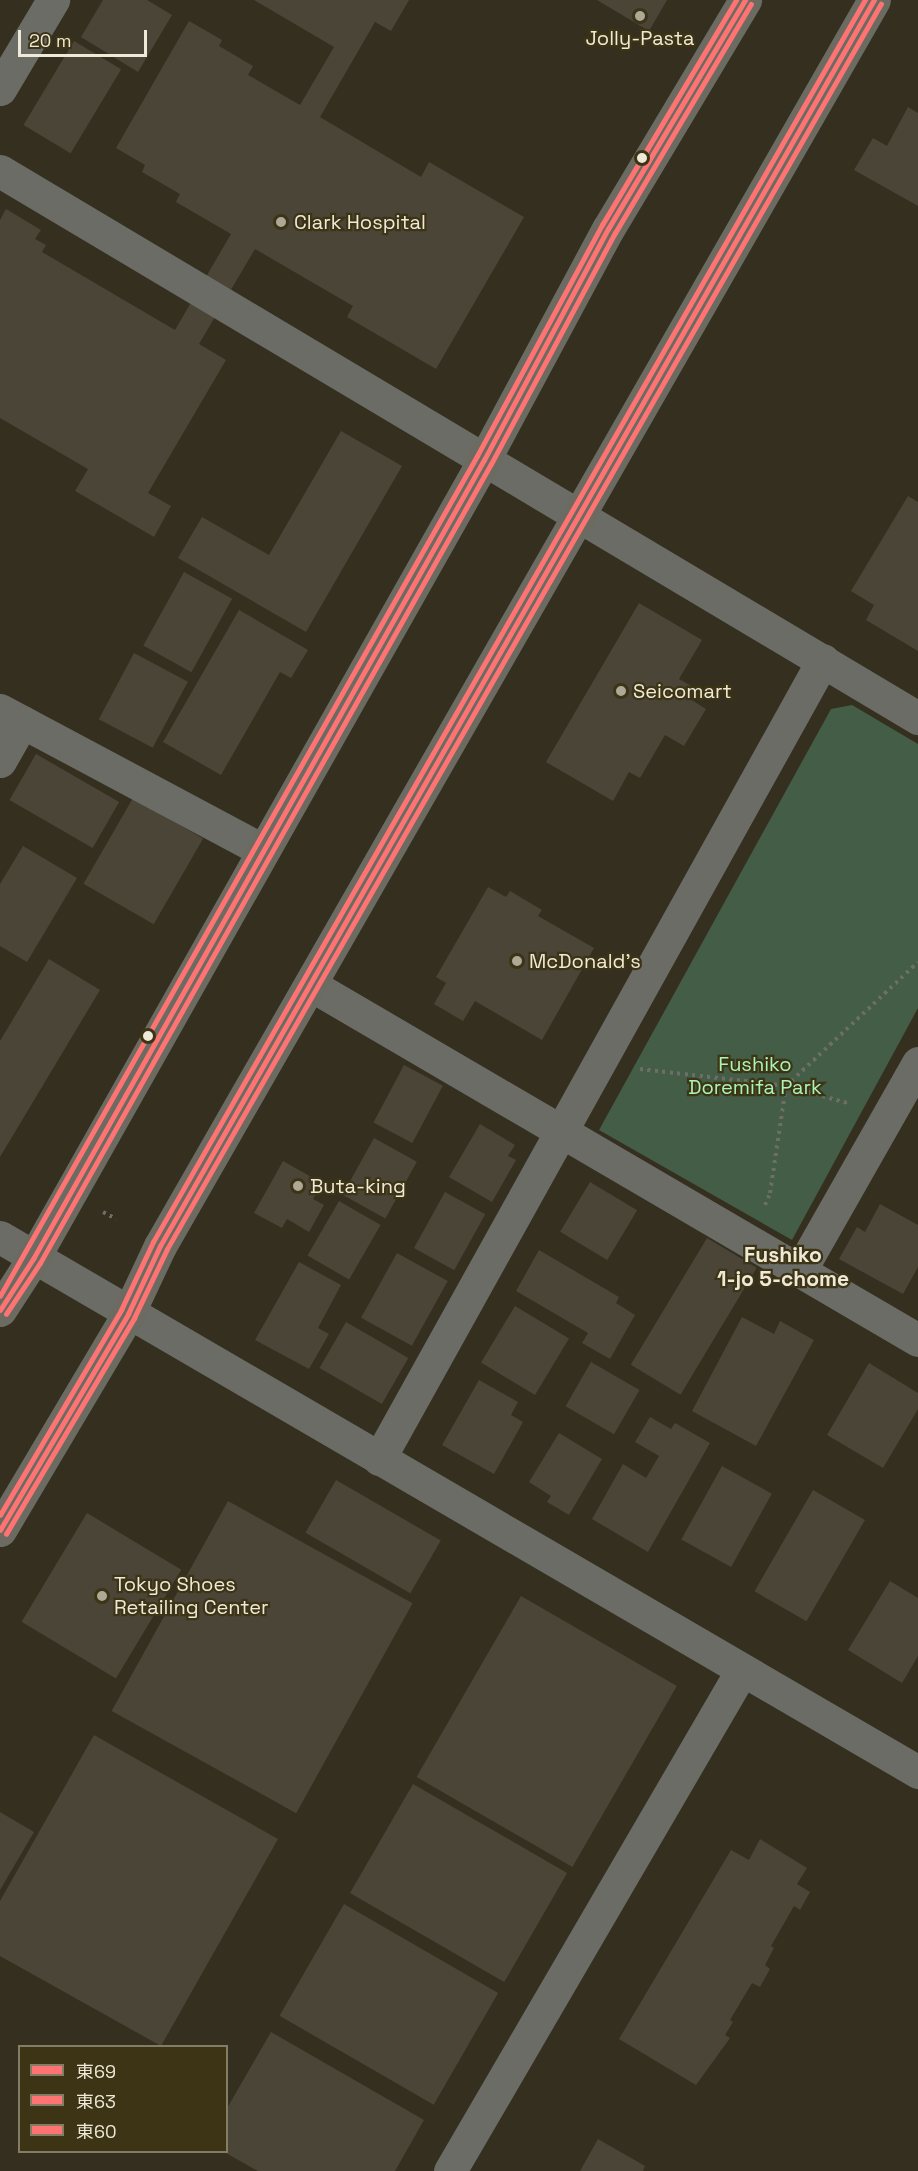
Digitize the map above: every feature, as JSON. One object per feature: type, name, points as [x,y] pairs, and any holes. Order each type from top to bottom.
[{"type":"main road","points":[[0,1310],[33,1259],[484,460],[608,229],[745,0]]},
{"type":"main road","points":[[0,1530],[128,1314],[160,1246],[580,517],[874,0]]},
{"type":"street","points":[[0,89],[53,0]]},
{"type":"street","points":[[0,171],[918,718]]},
{"type":"street","points":[[379,1459],[823,660]]},
{"type":"street","points":[[0,761],[11,716],[262,850]]},
{"type":"street","points":[[311,985],[750,1239],[918,1340]]},
{"type":"street","points":[[801,1269],[918,1063]]},
{"type":"street","points":[[0,1237],[33,1259],[918,1772]]},
{"type":"street","points":[[450,2171],[742,1670]]},
{"type":"path","points":[[750,1239],[770,1193],[786,1086],[918,962]]},
{"type":"path","points":[[636,1068],[786,1086],[889,1114]]},
{"type":"green space","name":"Fushiko Doremifa Park","points":[[852,705],[918,744],[918,1008],[792,1240],[599,1130],[831,709]]},
{"type":"building","points":[[103,0],[147,0],[172,15],[138,72],[81,37]]},
{"type":"building","points":[[254,0],[409,0],[391,31],[375,22],[320,117],[421,177],[429,162],[524,217],[436,369],[347,317],[353,306],[255,249],[199,344],[226,360],[148,493],[171,506],[154,537],[75,491],[88,469],[0,418],[0,220],[6,209],[41,230],[35,239],[46,245],[42,252],[175,330],[231,234],[176,202],[180,194],[142,172],[145,165],[116,148],[189,21],[222,40],[219,46],[253,66],[248,75],[300,105],[334,47]]},
{"type":"building","name":"Jolly-Pasta","points":[[597,0],[667,0],[649,31]]},
{"type":"building","points":[[74,41],[121,69],[71,153],[24,125]]},
{"type":"building","points":[[908,107],[918,113],[918,206],[854,170],[873,138],[887,146]]},
{"type":"building","points":[[341,431],[402,466],[306,632],[178,558],[202,517],[269,555]]},
{"type":"building","points":[[908,496],[918,502],[918,651],[866,620],[874,605],[851,591]]},
{"type":"building","points":[[184,572],[232,599],[191,672],[143,645]]},
{"type":"building","points":[[639,603],[702,640],[679,679],[695,688],[690,699],[706,709],[684,746],[665,735],[640,778],[629,772],[613,801],[546,762]]},
{"type":"building","points":[[239,610],[308,650],[291,678],[280,672],[221,775],[163,742]]},
{"type":"building","points":[[134,653],[188,682],[153,748],[99,719]]},
{"type":"building","points":[[36,754],[119,802],[93,848],[10,800]]},
{"type":"building","points":[[133,798],[203,838],[154,924],[84,884]]},
{"type":"building","points":[[23,846],[77,878],[27,962],[0,946],[0,884]]},
{"type":"building","points":[[488,887],[506,897],[510,891],[542,910],[538,916],[594,948],[542,1040],[475,1001],[463,1021],[434,1004],[446,983],[436,977]]},
{"type":"building","points":[[49,959],[100,990],[0,1157],[0,1041]]},
{"type":"building","points":[[404,1065],[443,1086],[412,1143],[373,1122]]},
{"type":"building","points":[[480,1124],[515,1145],[508,1156],[516,1160],[492,1202],[449,1177]]},
{"type":"building","points":[[374,1138],[417,1162],[385,1219],[342,1195]]},
{"type":"building","points":[[283,1161],[322,1183],[313,1199],[324,1205],[309,1232],[287,1219],[282,1228],[254,1213]]},
{"type":"building","points":[[590,1182],[637,1210],[607,1260],[560,1232]]},
{"type":"building","points":[[445,1192],[485,1214],[454,1270],[414,1248]]},
{"type":"building","points":[[339,1201],[381,1225],[349,1280],[308,1256]]},
{"type":"building","points":[[880,1204],[918,1225],[918,1267],[903,1294],[839,1259],[857,1227],[865,1232]]},
{"type":"building","points":[[707,1238],[757,1268],[680,1395],[631,1365]]},
{"type":"building","points":[[539,1250],[619,1297],[616,1303],[635,1315],[610,1359],[582,1343],[588,1333],[516,1291]]},
{"type":"building","points":[[397,1253],[448,1281],[412,1346],[361,1318]]},
{"type":"building","points":[[299,1262],[341,1285],[318,1328],[329,1334],[309,1369],[255,1340]]},
{"type":"building","points":[[515,1306],[569,1338],[535,1395],[481,1363]]},
{"type":"building","points":[[742,1317],[774,1334],[780,1321],[814,1340],[756,1446],[692,1411]]},
{"type":"building","points":[[346,1322],[408,1358],[382,1404],[320,1368]]},
{"type":"building","points":[[591,1362],[639,1390],[614,1434],[566,1406]]},
{"type":"building","points":[[869,1363],[918,1393],[918,1409],[883,1468],[827,1435]]},
{"type":"building","points":[[479,1380],[518,1402],[511,1415],[523,1422],[494,1474],[442,1445]]},
{"type":"building","points":[[650,1417],[671,1429],[675,1423],[710,1443],[648,1552],[592,1519],[623,1464],[646,1478],[659,1456],[635,1442]]},
{"type":"building","points":[[559,1433],[602,1459],[569,1515],[547,1502],[551,1496],[529,1482]]},
{"type":"building","points":[[722,1466],[772,1494],[731,1567],[681,1539]]},
{"type":"building","points":[[336,1480],[441,1540],[410,1593],[306,1533]]},
{"type":"building","points":[[813,1490],[865,1520],[806,1621],[754,1591]]},
{"type":"building","points":[[228,1501],[413,1603],[296,1813],[112,1711]]},
{"type":"building","points":[[87,1513],[181,1570],[116,1679],[22,1622]]},
{"type":"building","points":[[890,1581],[918,1598],[918,1656],[902,1683],[848,1650]]},
{"type":"building","points":[[521,1596],[677,1686],[572,1867],[416,1777]]},
{"type":"building","points":[[94,1735],[278,1839],[162,2045],[0,1956],[0,1901]]},
{"type":"building","points":[[413,1784],[567,1873],[504,1982],[350,1893]]},
{"type":"building","points":[[0,1812],[34,1832],[0,1890]]},
{"type":"building","points":[[760,1839],[807,1868],[797,1884],[810,1892],[800,1910],[794,1906],[771,1946],[774,1948],[765,1965],[770,1969],[760,1987],[752,1983],[730,2020],[733,2022],[725,2035],[730,2038],[696,2085],[619,2039],[731,1850],[749,1860]]},
{"type":"building","points":[[344,1904],[498,1993],[434,2105],[280,2016]]},
{"type":"building","points":[[271,2032],[424,2120],[395,2171],[258,2171],[226,2153],[228,2153],[228,2107]]},
{"type":"building","points":[[598,2139],[645,2166],[643,2171],[580,2171]]},
{"type":"transit line","name":"東60","points":[[0,1296],[477,456],[602,225],[736,0]]},
{"type":"transit line","name":"東69","points":[[0,1310],[33,1259],[484,460],[608,229],[745,0]]},
{"type":"transit line","name":"東60","points":[[0,1515],[121,1310],[153,1242],[865,0]]},
{"type":"transit line","name":"東69","points":[[0,1530],[128,1314],[160,1246],[874,0]]},
{"type":"transit line","name":"東63","points":[[6,1314],[40,1263],[491,464],[615,233],[751,4]]},
{"type":"transit line","name":"東63","points":[[6,1534],[134,1318],[167,1249],[881,4]]},
{"type":"place","name":"Jolly-Pasta","points":[[640,16]]},
{"type":"place","name":"Clark Hospital","points":[[281,222]]},
{"type":"place","name":"Seicomart","points":[[621,691]]},
{"type":"place","name":"McDonald's","points":[[517,961]]},
{"type":"place","name":"Buta-king","points":[[298,1186]]},
{"type":"place","name":"Tokyo Shoes Retailing Center","points":[[102,1596]]},
{"type":"district","name":"Fushiko 1-jo 5-chome","points":[[783,1267]]}]
